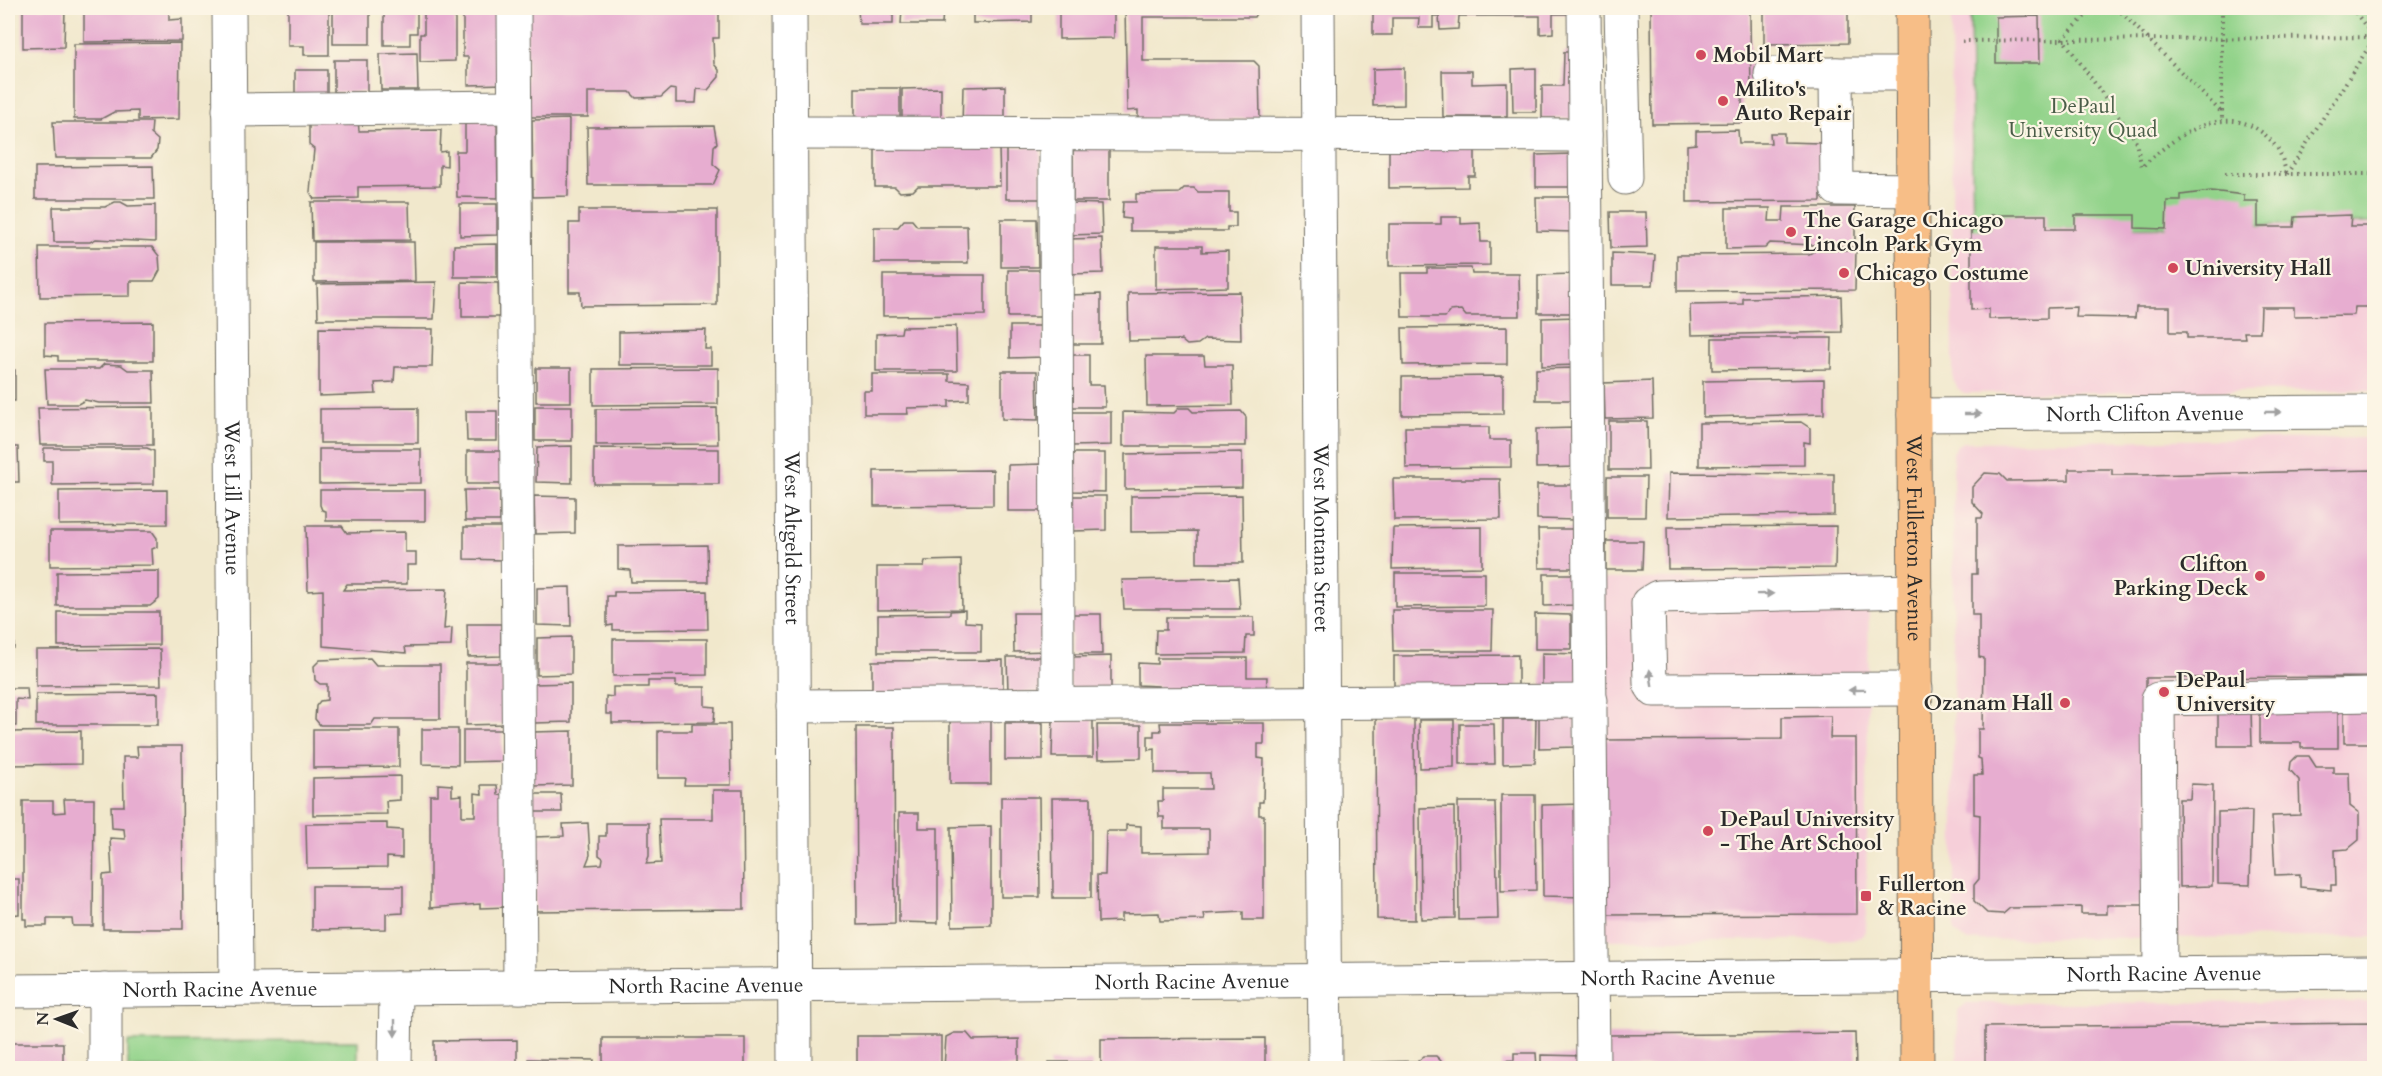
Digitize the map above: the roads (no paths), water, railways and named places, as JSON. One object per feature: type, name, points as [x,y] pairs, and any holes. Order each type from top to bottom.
[{"type":"main road","name":"West Fullerton Avenue","points":[[1912,8],[1917,1068]]},
{"type":"street","name":"West Lill Avenue","points":[[229,8],[236,989]]},
{"type":"street","points":[[514,8],[520,987]]},
{"type":"street","name":"West Altgeld Street","points":[[790,8],[795,1068]]},
{"type":"street","name":"West Montana Street","points":[[1318,8],[1325,1068]]},
{"type":"street","points":[[1584,8],[1593,1068]]},
{"type":"street","points":[[1621,8],[1625,178]]},
{"type":"street","points":[[1771,74],[1912,74]]},
{"type":"street","points":[[1836,74],[1837,189],[1913,190]]},
{"type":"street","points":[[229,110],[514,107]]},
{"type":"street","points":[[791,133],[1585,135]]},
{"type":"street","points":[[1056,134],[1057,704]]},
{"type":"street","name":"North Clifton Avenue","points":[[1914,415],[2374,412]]},
{"type":"street","points":[[1915,591],[1658,597],[1648,603],[1650,684],[1654,690],[1916,689]]},
{"type":"street","points":[[2160,974],[2158,699],[2374,695]]},
{"type":"street","points":[[794,706],[1591,701]]},
{"type":"street","name":"North Racine Avenue","points":[[8,991],[2374,972]]},
{"type":"street","points":[[395,1068],[396,988]]},
{"type":"street","points":[[105,990],[105,1068]]},
{"type":"place","name":"Mobil Mart","points":[[1701,55]]},
{"type":"place","name":"Milito's Auto Repair","points":[[1723,101]]},
{"type":"place","name":"The Garage Chicago Lincoln Park Gym","points":[[1791,232]]},
{"type":"place","name":"University Hall","points":[[2173,268]]},
{"type":"place","name":"Chicago Costume","points":[[1844,273]]},
{"type":"place","name":"Clifton Parking Deck","points":[[2260,576]]},
{"type":"place","name":"DePaul University","points":[[2164,692]]},
{"type":"place","name":"Ozanam Hall","points":[[2065,703]]},
{"type":"place","name":"DePaul University - The Art School","points":[[1708,831]]},
{"type":"place","name":"Fullerton & Racine","points":[[1866,896]]},
{"type":"park label","name":"DePaul University Quad","points":[[2083,118]]}]
